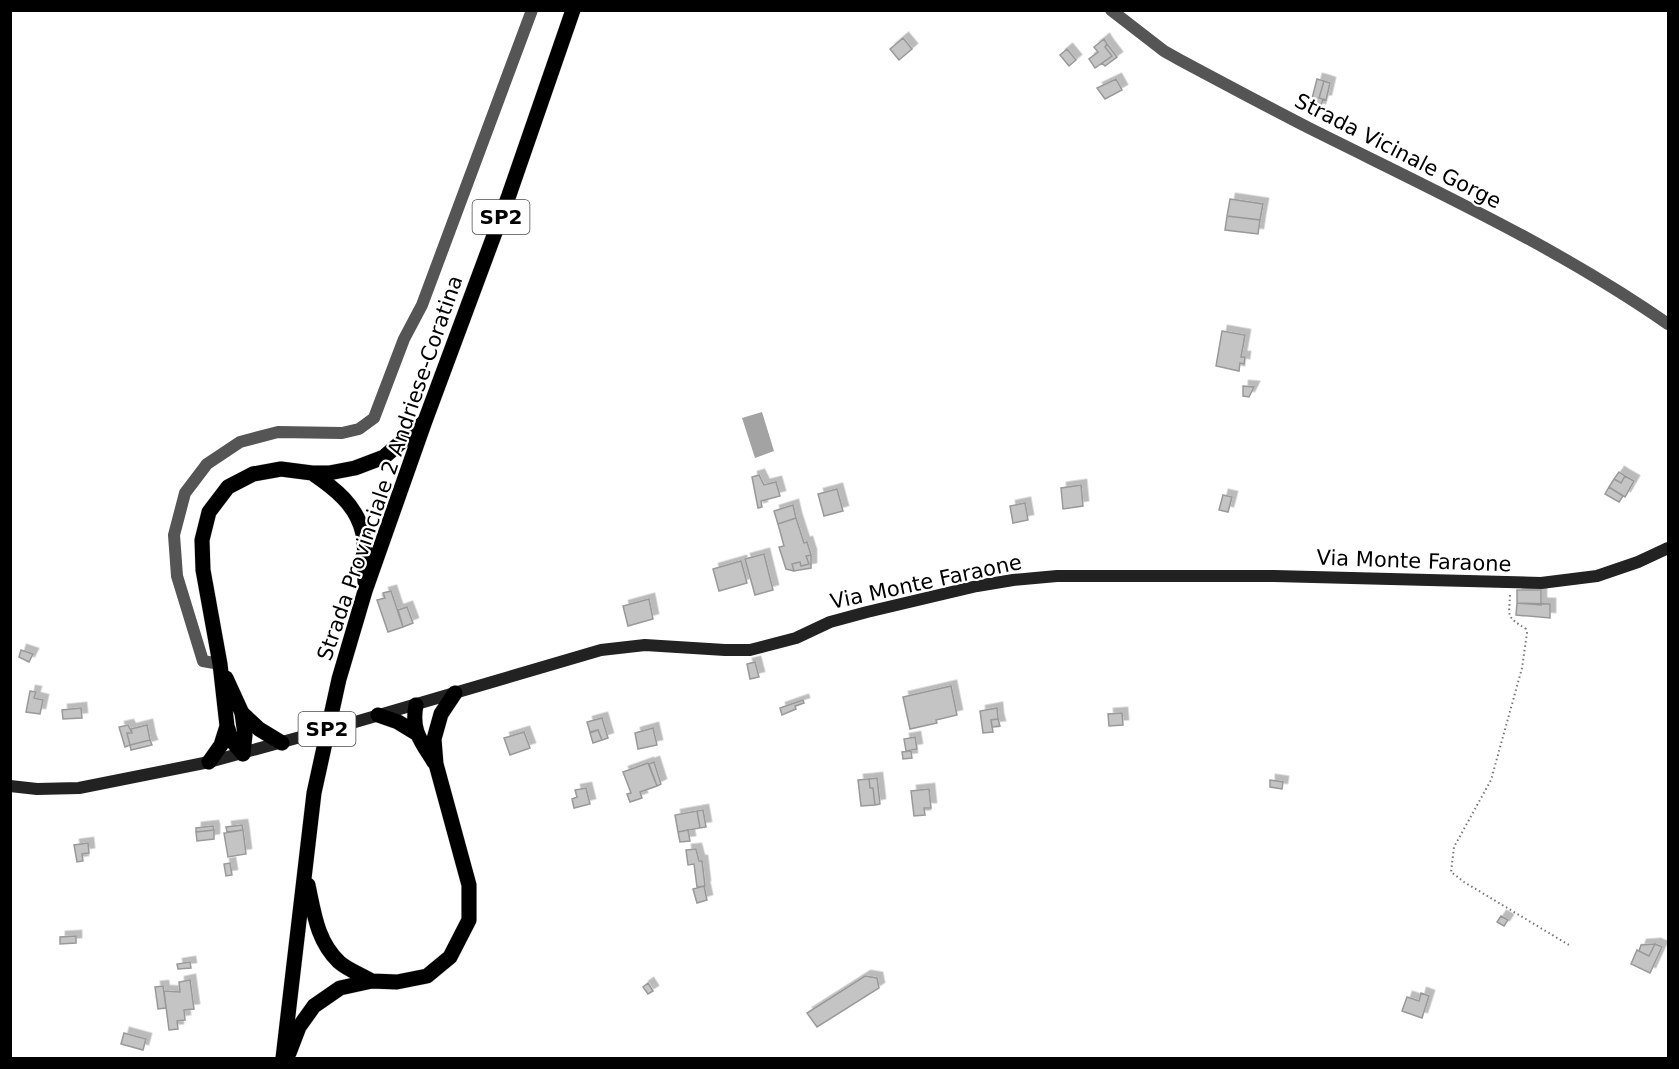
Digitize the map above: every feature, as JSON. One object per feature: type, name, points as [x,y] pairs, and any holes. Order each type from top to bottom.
[{"type":"main road","name":"Strada Provinciale 2 Andriese-Coratina","points":[[285,1059],[315,794],[325,736],[339,679],[365,591],[509,195],[573,10]]},
{"type":"main road","points":[[243,754],[232,741],[227,726],[220,664],[203,570],[202,540],[208,512],[228,487],[253,474],[281,468],[329,473],[355,468],[384,457],[425,422]]},
{"type":"main road","points":[[312,473],[336,489],[353,511],[363,534],[365,591]]},
{"type":"main road","points":[[220,664],[242,713],[245,735],[243,754]]},
{"type":"main road","points":[[434,739],[441,714],[455,693]]},
{"type":"main road","points":[[416,705],[414,718],[416,733],[436,764]]},
{"type":"main road","points":[[285,1059],[299,1027],[314,1005],[340,988],[372,981],[397,982],[427,976],[450,957],[469,920],[469,885],[436,764],[434,739],[428,717],[416,705]]},
{"type":"main road","points":[[242,713],[259,729],[282,743]]},
{"type":"main road","points":[[378,716],[398,722],[416,733]]},
{"type":"main road","points":[[209,762],[221,745],[227,726]]},
{"type":"main road","points":[[305,870],[317,928],[322,941],[340,962],[372,981]]},
{"type":"street","points":[[220,664],[203,661],[177,576],[174,535],[185,493],[207,464],[240,442],[278,432],[342,434],[359,429],[374,418],[404,339],[422,305],[532,10]]},
{"type":"street","name":"Strada Vicinale Gorge","points":[[1111,10],[1164,51],[1308,128],[1428,186],[1580,267],[1623,292],[1668,324]]},
{"type":"street","name":"Via Monte Faraone","points":[[345,725],[600,650],[645,645],[750,650],[796,638],[830,622],[867,612],[977,586],[1013,580],[1056,576],[1274,576],[1541,583],[1597,576],[1638,562],[1668,548]]},
{"type":"street","points":[[10,786],[37,789],[78,788],[209,762],[304,736]]},
{"type":"path","points":[[1510,583],[1510,617],[1526,629],[1527,633],[1522,668],[1491,780],[1454,847],[1451,872],[1569,945]]},
{"type":"shaded area","points":[[762,412],[774,451],[755,458],[742,418]]},
{"type":"building","points":[[903,38],[912,49],[899,60],[890,49]]},
{"type":"building","points":[[1104,39],[1107,44],[1105,47],[1112,56],[1095,68],[1089,59],[1098,52],[1094,47]]},
{"type":"building","points":[[1107,44],[1117,57],[1105,66],[1102,63],[1112,56],[1105,47]]},
{"type":"building","points":[[1067,49],[1076,60],[1069,66],[1060,55]]},
{"type":"building","points":[[1116,79],[1122,90],[1105,99],[1097,88]]},
{"type":"building","points":[[1317,79],[1324,81],[1319,98],[1323,99],[1320,109],[1310,106]]},
{"type":"building","points":[[1324,81],[1330,83],[1326,100],[1319,98]]},
{"type":"building","points":[[1230,199],[1263,204],[1260,220],[1227,216]]},
{"type":"building","points":[[1227,216],[1260,220],[1258,234],[1225,230]]},
{"type":"building","points":[[1222,331],[1245,335],[1241,357],[1245,357],[1244,364],[1240,363],[1239,371],[1216,366]]},
{"type":"building","points":[[1243,386],[1254,387],[1249,397],[1243,396]]},
{"type":"building","points":[[1619,472],[1625,476],[1621,483],[1614,479]]},
{"type":"building","points":[[759,475],[764,485],[776,482],[780,496],[761,501],[762,507],[758,508],[752,477]]},
{"type":"building","points":[[1625,476],[1634,481],[1625,497],[1609,487],[1614,479],[1621,483]]},
{"type":"building","points":[[1081,485],[1083,506],[1063,509],[1061,488]]},
{"type":"building","points":[[1609,487],[1623,496],[1619,502],[1605,494]]},
{"type":"building","points":[[837,489],[843,511],[824,516],[818,494]]},
{"type":"building","points":[[1223,495],[1232,497],[1228,512],[1219,510]]},
{"type":"building","points":[[1025,503],[1028,520],[1013,523],[1010,506]]},
{"type":"building","points":[[793,505],[796,518],[778,524],[774,511]]},
{"type":"building","points":[[796,518],[804,543],[807,542],[811,555],[806,556],[809,564],[801,566],[800,562],[792,564],[794,571],[786,569],[779,547],[784,546],[778,524]]},
{"type":"building","points":[[764,554],[773,590],[755,595],[745,559]]},
{"type":"building","points":[[811,555],[811,568],[794,571],[792,564],[800,562],[801,566],[809,564],[806,556]]},
{"type":"building","points":[[741,561],[747,583],[719,591],[713,569]]},
{"type":"building","points":[[1517,590],[1541,590],[1541,605],[1517,603]]},
{"type":"building","points":[[391,591],[403,627],[388,632],[377,600],[385,598],[383,593]]},
{"type":"building","points":[[649,599],[653,619],[628,626],[623,606]]},
{"type":"building","points":[[1517,603],[1550,604],[1550,618],[1516,615]]},
{"type":"building","points":[[407,607],[413,623],[403,627],[398,610]]},
{"type":"building","points":[[21,650],[33,654],[29,662],[19,657]]},
{"type":"building","points":[[755,662],[759,677],[750,679],[747,664]]},
{"type":"building","points":[[951,686],[957,715],[936,720],[937,723],[910,729],[903,697]]},
{"type":"building","points":[[30,691],[36,692],[34,698],[43,700],[40,714],[26,712]]},
{"type":"building","points":[[803,700],[804,703],[795,706],[796,709],[782,715],[780,708]]},
{"type":"building","points":[[81,708],[82,718],[63,719],[62,710]]},
{"type":"building","points":[[997,708],[998,719],[991,720],[993,732],[983,733],[980,711]]},
{"type":"building","points":[[1122,713],[1123,725],[1109,726],[1108,714]]},
{"type":"building","points":[[602,718],[608,738],[602,740],[598,730],[590,732],[587,722]]},
{"type":"building","points":[[998,719],[1000,726],[992,727],[991,720]]},
{"type":"building","points":[[128,725],[132,733],[127,733],[130,745],[125,747],[119,727]]},
{"type":"building","points":[[147,725],[150,740],[130,745],[127,733],[132,733],[131,729]]},
{"type":"building","points":[[653,728],[657,745],[638,749],[635,733]]},
{"type":"building","points":[[598,730],[602,740],[593,743],[590,733]]},
{"type":"building","points":[[524,732],[530,748],[510,755],[504,738]]},
{"type":"building","points":[[915,737],[917,749],[906,751],[904,739]]},
{"type":"building","points":[[150,740],[152,745],[131,750],[130,745]]},
{"type":"building","points":[[911,751],[912,758],[903,759],[902,752]]},
{"type":"building","points":[[654,762],[661,784],[657,786],[649,764]]},
{"type":"building","points":[[648,763],[657,786],[640,792],[642,798],[630,802],[627,794],[631,793],[623,772]]},
{"type":"building","points":[[877,778],[880,804],[875,805],[873,788],[870,788],[869,779]]},
{"type":"building","points":[[869,779],[870,788],[873,788],[875,805],[861,806],[858,780]]},
{"type":"building","points":[[1270,780],[1283,782],[1282,789],[1270,787]]},
{"type":"building","points":[[586,788],[590,804],[574,808],[572,799],[577,797],[575,790]]},
{"type":"building","points":[[929,789],[931,808],[924,808],[925,815],[914,816],[911,791]]},
{"type":"building","points":[[703,810],[706,827],[700,828],[697,811]]},
{"type":"building","points":[[697,811],[700,828],[678,832],[675,815]]},
{"type":"building","points":[[242,825],[243,830],[227,832],[226,827]]},
{"type":"building","points":[[213,826],[214,830],[196,832],[196,828]]},
{"type":"building","points":[[214,830],[214,839],[197,841],[196,832]]},
{"type":"building","points":[[243,830],[246,854],[228,857],[224,833]]},
{"type":"building","points":[[688,830],[690,841],[680,842],[678,832]]},
{"type":"building","points":[[88,843],[89,853],[82,854],[83,861],[77,862],[74,845]]},
{"type":"building","points":[[696,849],[699,861],[702,861],[705,886],[697,887],[694,864],[688,865],[686,850]]},
{"type":"building","points":[[230,863],[232,875],[226,876],[224,864]]},
{"type":"building","points":[[704,886],[707,900],[697,903],[693,889]]},
{"type":"building","points":[[1501,916],[1508,920],[1504,926],[1497,922]]},
{"type":"building","points":[[76,936],[76,943],[60,944],[60,937]]},
{"type":"building","points":[[1655,944],[1649,956],[1639,951],[1641,945]]},
{"type":"building","points":[[1655,944],[1662,947],[1650,973],[1631,964],[1637,950],[1649,956]]},
{"type":"building","points":[[190,962],[191,968],[178,969],[177,964]]},
{"type":"building","points":[[865,976],[877,978],[879,988],[817,1027],[807,1013]]},
{"type":"building","points":[[190,980],[194,1009],[184,1010],[185,1020],[177,1021],[178,1029],[169,1030],[164,991],[180,992],[179,982]]},
{"type":"building","points":[[648,983],[653,991],[648,994],[643,987]]},
{"type":"building","points":[[163,986],[166,1008],[158,1009],[155,987]]},
{"type":"building","points":[[1421,993],[1429,996],[1422,1018],[1402,1011],[1407,997],[1419,1001]]},
{"type":"building","points":[[124,1033],[146,1039],[143,1050],[121,1044]]},
{"type":"tunnel","points":[[304,736],[345,725]]}]
